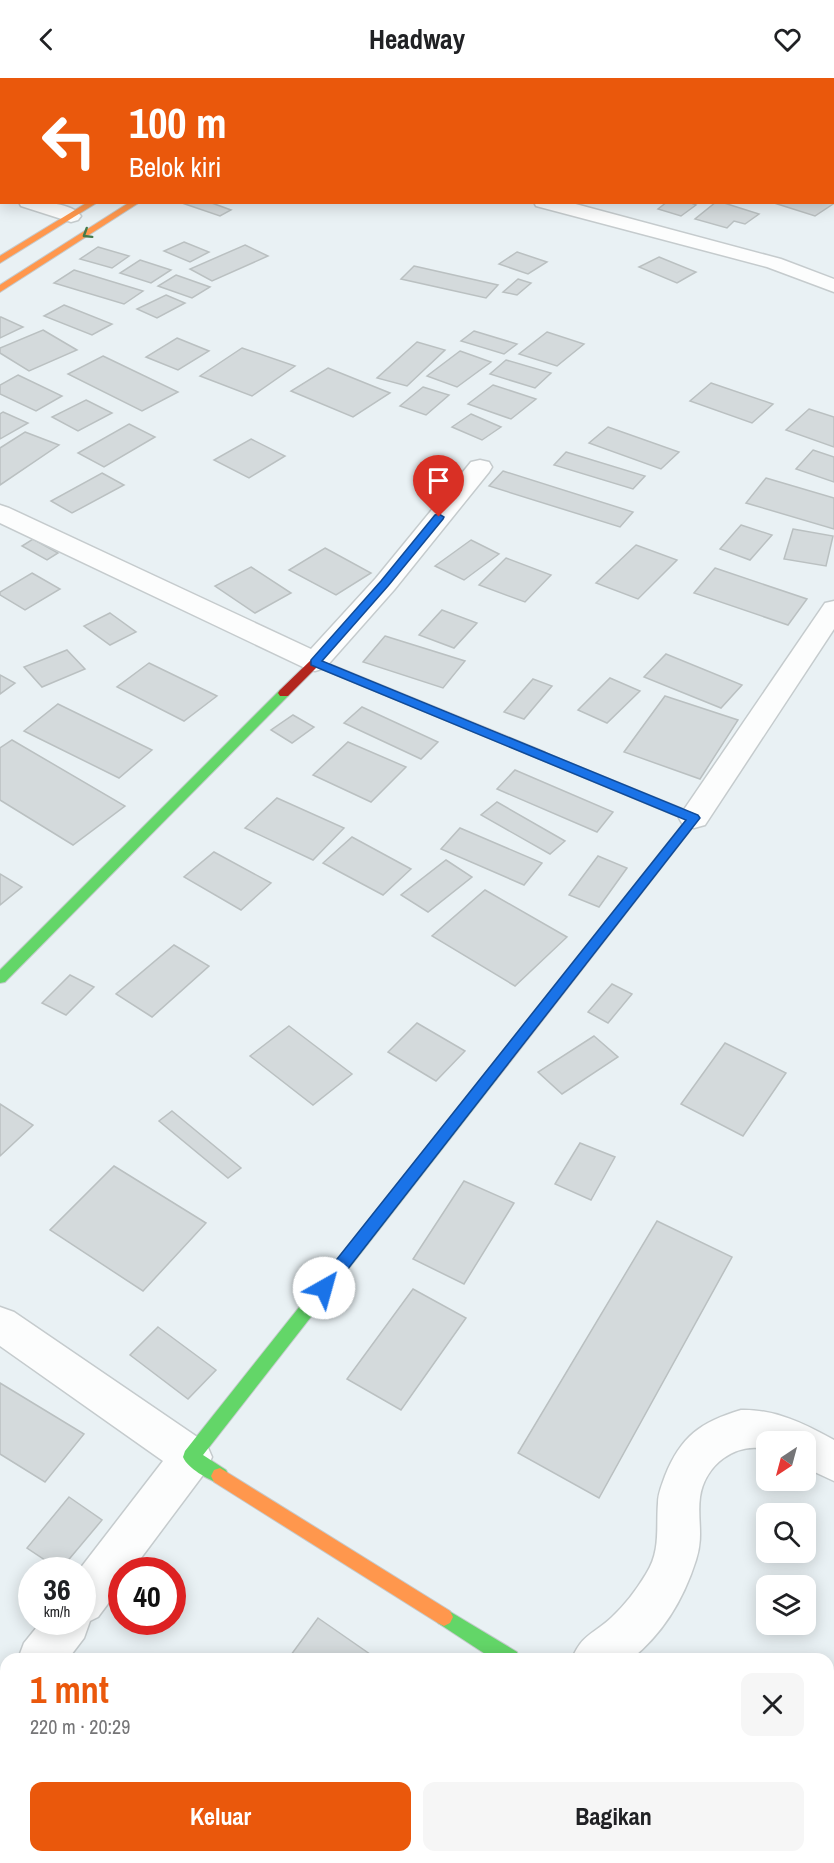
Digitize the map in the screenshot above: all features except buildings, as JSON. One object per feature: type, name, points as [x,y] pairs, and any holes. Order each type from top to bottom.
[{"type":"street","points":[[34,204],[71,216]]},
{"type":"street","points":[[0,260],[91,204]]},
{"type":"street","points":[[0,289],[133,204]]},
{"type":"street","points":[[551,204],[774,263],[834,286]]},
{"type":"street","points":[[0,978],[315,662],[385,584],[480,467]]},
{"type":"street","points":[[0,513],[315,662],[694,818]]},
{"type":"street","points":[[96,1583],[191,1457],[694,818],[834,609]]},
{"type":"street","points":[[0,1324],[191,1457],[501,1653]]},
{"type":"street","points":[[602,1653],[631,1630],[667,1581],[677,1552],[680,1531],[679,1494],[690,1467],[709,1442],[733,1429],[765,1431]]},
{"type":"street","points":[[816,1452],[834,1462]]},
{"type":"street","points":[[45,1653],[58,1635]]},
{"type":"traffic: fast","points":[[0,978],[284,693]]},
{"type":"traffic: fast","points":[[220,1476],[191,1457],[491,1076]]},
{"type":"traffic: fast","points":[[444,1617],[501,1653]]},
{"type":"traffic: slow","points":[[0,260],[91,204]]},
{"type":"traffic: slow","points":[[0,289],[133,204]]},
{"type":"traffic: slow","points":[[491,1076],[694,818],[541,755]]},
{"type":"traffic: slow","points":[[220,1476],[444,1617]]},
{"type":"traffic: jam","points":[[284,693],[315,662],[541,755]]},
{"type":"route","points":[[324,1288],[694,818],[315,662],[385,584],[439,517]]}]
